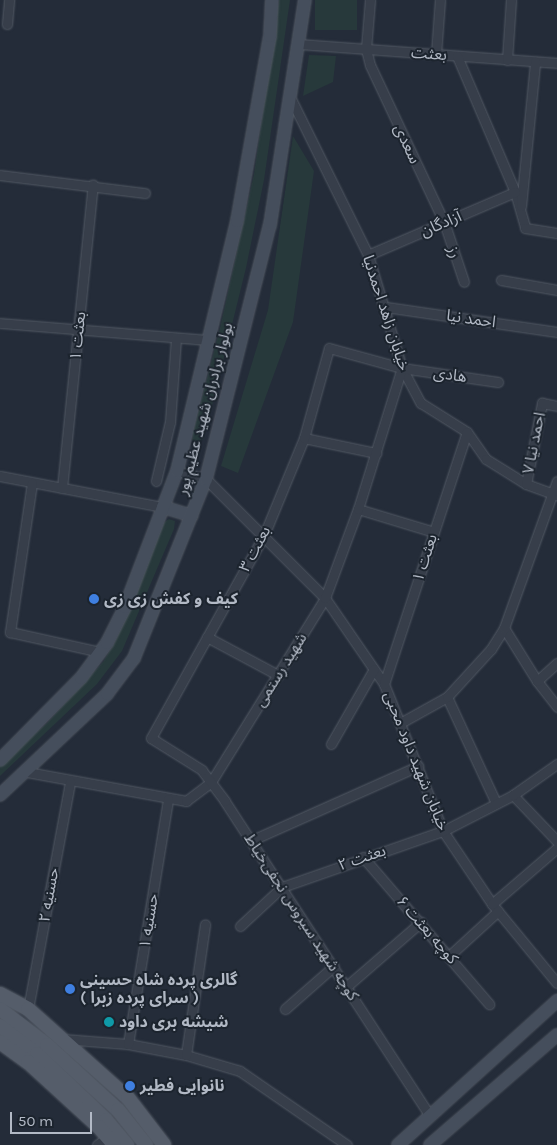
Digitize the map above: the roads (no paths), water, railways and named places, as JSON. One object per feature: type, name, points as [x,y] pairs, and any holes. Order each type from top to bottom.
[{"type":"main road","name":"بولوار برادران شهید عظیم‌ پور","points":[[0,760],[81,678],[100,652],[125,607],[177,471],[209,340],[252,143],[270,36],[272,0]]},
{"type":"main road","name":"بولوار برادران شهید عظیم‌ پور","points":[[0,795],[27,772],[107,694],[134,658],[192,516],[206,479],[270,225],[300,44],[305,0]]},
{"type":"main road","points":[[163,507],[192,516]]},
{"type":"main road","points":[[0,994],[28,1009],[128,1098],[162,1144]]},
{"type":"main road","points":[[398,1145],[557,1001]]},
{"type":"main road","points":[[0,1009],[46,1045],[118,1110],[146,1145]]},
{"type":"main road","points":[[0,1026],[37,1054],[106,1120],[126,1145]]},
{"type":"main road","points":[[430,1145],[557,1035]]},
{"type":"main road","points":[[0,1042],[28,1062],[106,1142]]},
{"type":"street","points":[[7,24],[10,0]]},
{"type":"street","name":"سعدی","points":[[370,0],[366,49],[370,65],[444,222]]},
{"type":"street","points":[[436,54],[440,0]]},
{"type":"street","points":[[507,60],[512,0]]},
{"type":"street","name":"بعثت","points":[[300,44],[557,63]]},
{"type":"street","points":[[457,56],[515,192],[525,228],[557,232]]},
{"type":"street","points":[[520,211],[535,62]]},
{"type":"street","name":"خیابان زاهد احمدنیا","points":[[291,99],[368,255],[386,307],[402,368],[421,403],[467,432],[486,459],[526,484],[555,493]]},
{"type":"street","points":[[0,175],[146,193]]},
{"type":"street","name":"بعثت ۱","points":[[62,488],[93,185]]},
{"type":"street","name":"آزادگان","points":[[368,255],[515,192]]},
{"type":"street","name":"رز","points":[[444,222],[464,282]]},
{"type":"street","points":[[501,280],[557,290]]},
{"type":"street","name":"احمد نیا","points":[[386,307],[557,332]]},
{"type":"street","points":[[0,323],[79,332],[209,340]]},
{"type":"street","points":[[156,481],[170,422],[176,338]]},
{"type":"street","name":"هادی","points":[[330,348],[402,368],[498,382]]},
{"type":"street","name":"بعثت ۳","points":[[151,738],[264,535],[304,438],[330,348]]},
{"type":"street","name":"شهید رستمی","points":[[27,772],[70,782],[186,801],[211,782],[325,598],[358,509],[402,368]]},
{"type":"street","name":"احمد نیا ۷","points":[[526,484],[542,403],[557,406]]},
{"type":"street","name":"بعثت ۱","points":[[384,684],[467,432]]},
{"type":"street","points":[[304,438],[376,453]]},
{"type":"street","points":[[177,471],[206,479]]},
{"type":"street","points":[[0,476],[163,507]]},
{"type":"street","name":"خیابان شهید داود محبی","points":[[206,479],[325,598],[384,684],[402,722],[443,831],[495,908],[557,983]]},
{"type":"street","points":[[402,722],[447,697],[491,649],[504,628],[555,493],[557,481]]},
{"type":"street","points":[[32,483],[10,632],[100,652]]},
{"type":"street","points":[[358,509],[434,532]]},
{"type":"street","points":[[504,628],[537,681],[557,707]]},
{"type":"street","points":[[207,637],[278,675]]},
{"type":"street","points":[[537,681],[557,663]]},
{"type":"street","points":[[331,744],[374,669]]},
{"type":"street","points":[[447,697],[496,803]]},
{"type":"street","name":"کوچه شهید سیروس نجفی‌خیاط","points":[[151,738],[202,770],[211,782],[252,840],[430,1116]]},
{"type":"street","name":"بعثت ۲","points":[[282,887],[363,857],[443,831],[513,795],[557,764]]},
{"type":"street","points":[[252,840],[418,766]]},
{"type":"street","name":"حسنیه ۲","points":[[28,1009],[70,782]]},
{"type":"street","points":[[513,795],[557,841]]},
{"type":"street","name":"حسنیه ۱","points":[[128,1044],[168,799]]},
{"type":"street","points":[[450,955],[557,848]]},
{"type":"street","name":"کوچه بعثت ۶","points":[[363,857],[450,955],[489,1004]]},
{"type":"street","points":[[240,926],[282,887]]},
{"type":"street","points":[[347,986],[421,922]]},
{"type":"street","points":[[186,1055],[205,924]]},
{"type":"street","points":[[285,1010],[334,966]]},
{"type":"street","points":[[63,1039],[128,1044],[186,1055],[240,1071],[347,1145]]},
{"type":"place","name":"کیف و کفش زی زی","points":[[94,599]]},
{"type":"place","name":"گالری پرده شاه حسینی ( سرای پرده زبرا )","points":[[70,989]]},
{"type":"place","name":"شیشه بری داود","points":[[109,1022]]},
{"type":"place","name":"نانوایی فطیر","points":[[130,1086]]}]
